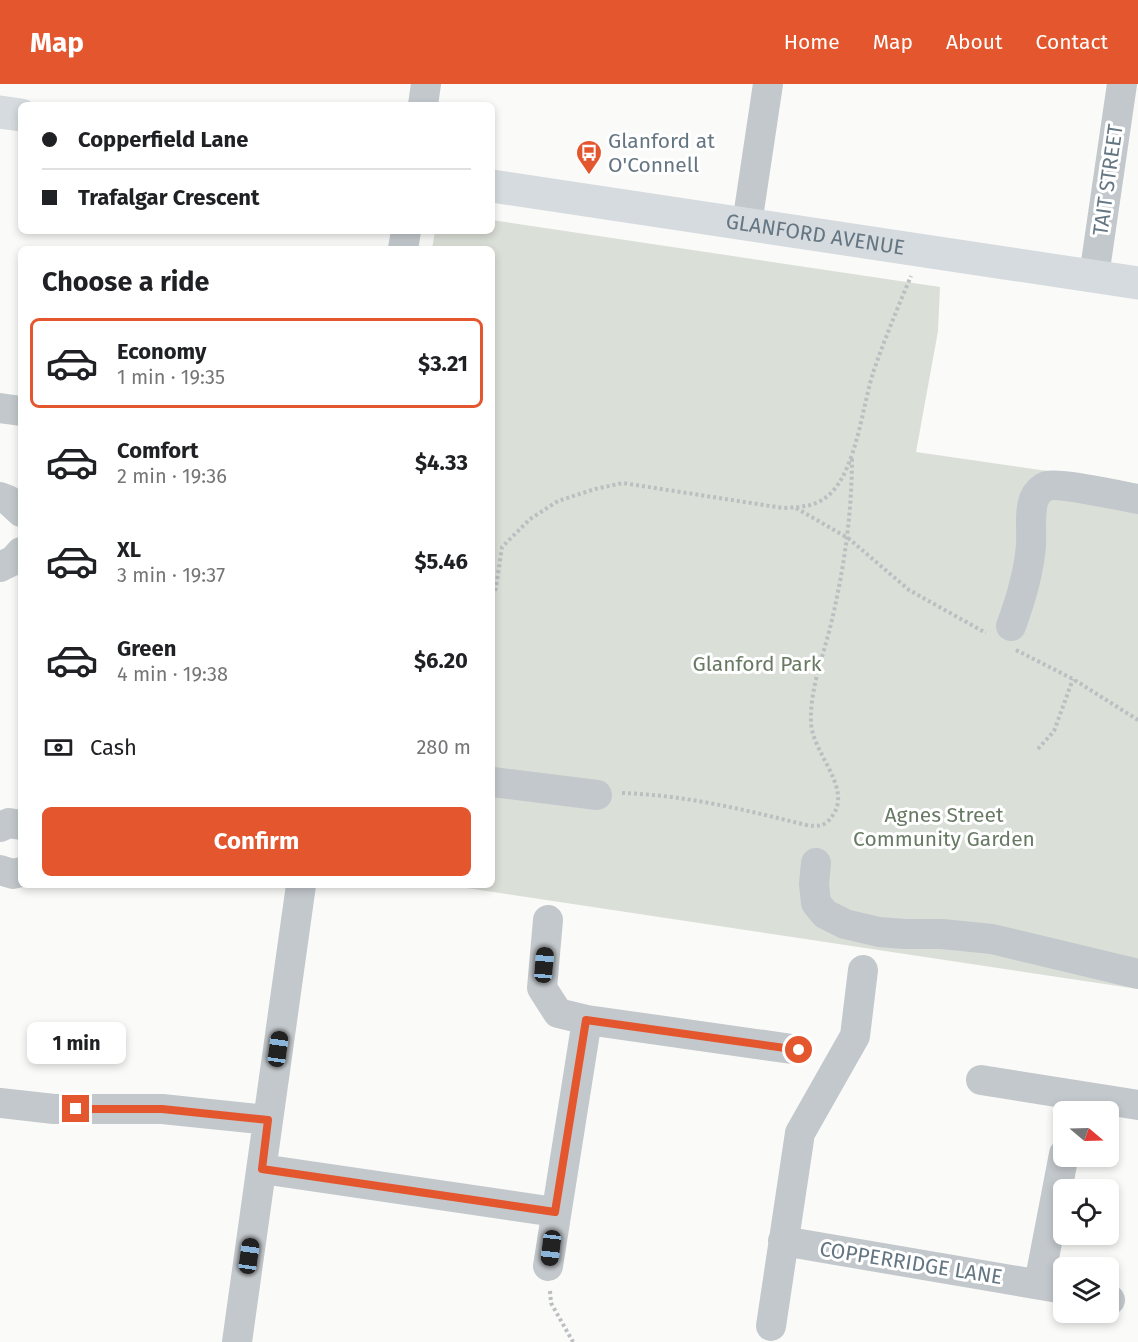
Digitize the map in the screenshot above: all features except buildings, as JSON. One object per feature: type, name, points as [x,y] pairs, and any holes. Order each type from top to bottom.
[{"type":"main road","points":[[0,111],[18,114]]},
{"type":"main road","name":"GLANFORD AVENUE","points":[[495,186],[1138,283]]},
{"type":"street","points":[[423,102],[426,84]]},
{"type":"street","points":[[747,224],[768,84]]},
{"type":"street","name":"TAIT STREET","points":[[1094,276],[1122,84]]},
{"type":"street","points":[[0,408],[18,411]]},
{"type":"street","points":[[1005,637],[1021,600],[1031,545],[1032,510],[1035,497],[1041,489],[1048,485],[1062,486],[1138,499]]},
{"type":"street","points":[[0,567],[18,555]]},
{"type":"street","points":[[495,782],[597,795]]},
{"type":"street","points":[[0,827],[9,823],[18,824]]},
{"type":"street","points":[[816,863],[814,884],[816,903],[825,915],[845,924],[879,932],[942,934],[992,939],[1138,974]]},
{"type":"street","points":[[0,870],[13,874],[18,873]]},
{"type":"street","points":[[237,1342],[301,888]]},
{"type":"street","points":[[548,920],[542,988],[558,1013],[586,1020],[799,1050]]},
{"type":"street","points":[[771,1326],[800,1132],[855,1036],[862,970]]},
{"type":"street","points":[[548,1266],[586,1020]]},
{"type":"street","points":[[981,1080],[1065,1101]]},
{"type":"street","points":[[0,1103],[54,1109],[162,1109],[268,1120]]},
{"type":"street","points":[[1119,1104],[1138,1105]]},
{"type":"street","name":"COPPERRIDGE LANE","points":[[783,1241],[1051,1287],[1063,1167]]},
{"type":"street","points":[[262,1169],[555,1212]]},
{"type":"path","points":[[495,590],[502,547],[530,519],[558,501],[595,489],[623,483],[783,508],[810,507],[829,495],[843,477],[852,453],[873,372],[921,250]]},
{"type":"path","points":[[630,793],[682,798],[819,827],[830,821],[837,810],[840,796],[834,778],[820,753],[811,726],[811,698],[831,623],[848,538],[852,453]]},
{"type":"path","points":[[795,507],[848,538],[909,590],[1005,637],[1138,720]]},
{"type":"path","points":[[1038,749],[1054,731],[1073,679]]},
{"type":"path","points":[[548,1266],[551,1303],[573,1342]]},
{"type":"green space","name":"Glanford Park","points":[[495,220],[940,287],[938,331],[916,452],[1138,484],[1138,989],[466,888],[495,888],[495,246],[432,246],[434,234],[495,234]]},
{"type":"place","name":"Glanford at O'Connell","points":[[589,176]]},
{"type":"route","points":[[76,1109],[162,1109],[268,1120],[262,1169],[555,1212],[586,1020],[799,1050]]},
{"type":"park label","name":"Agnes Street Community Garden","points":[[944,827]]}]
